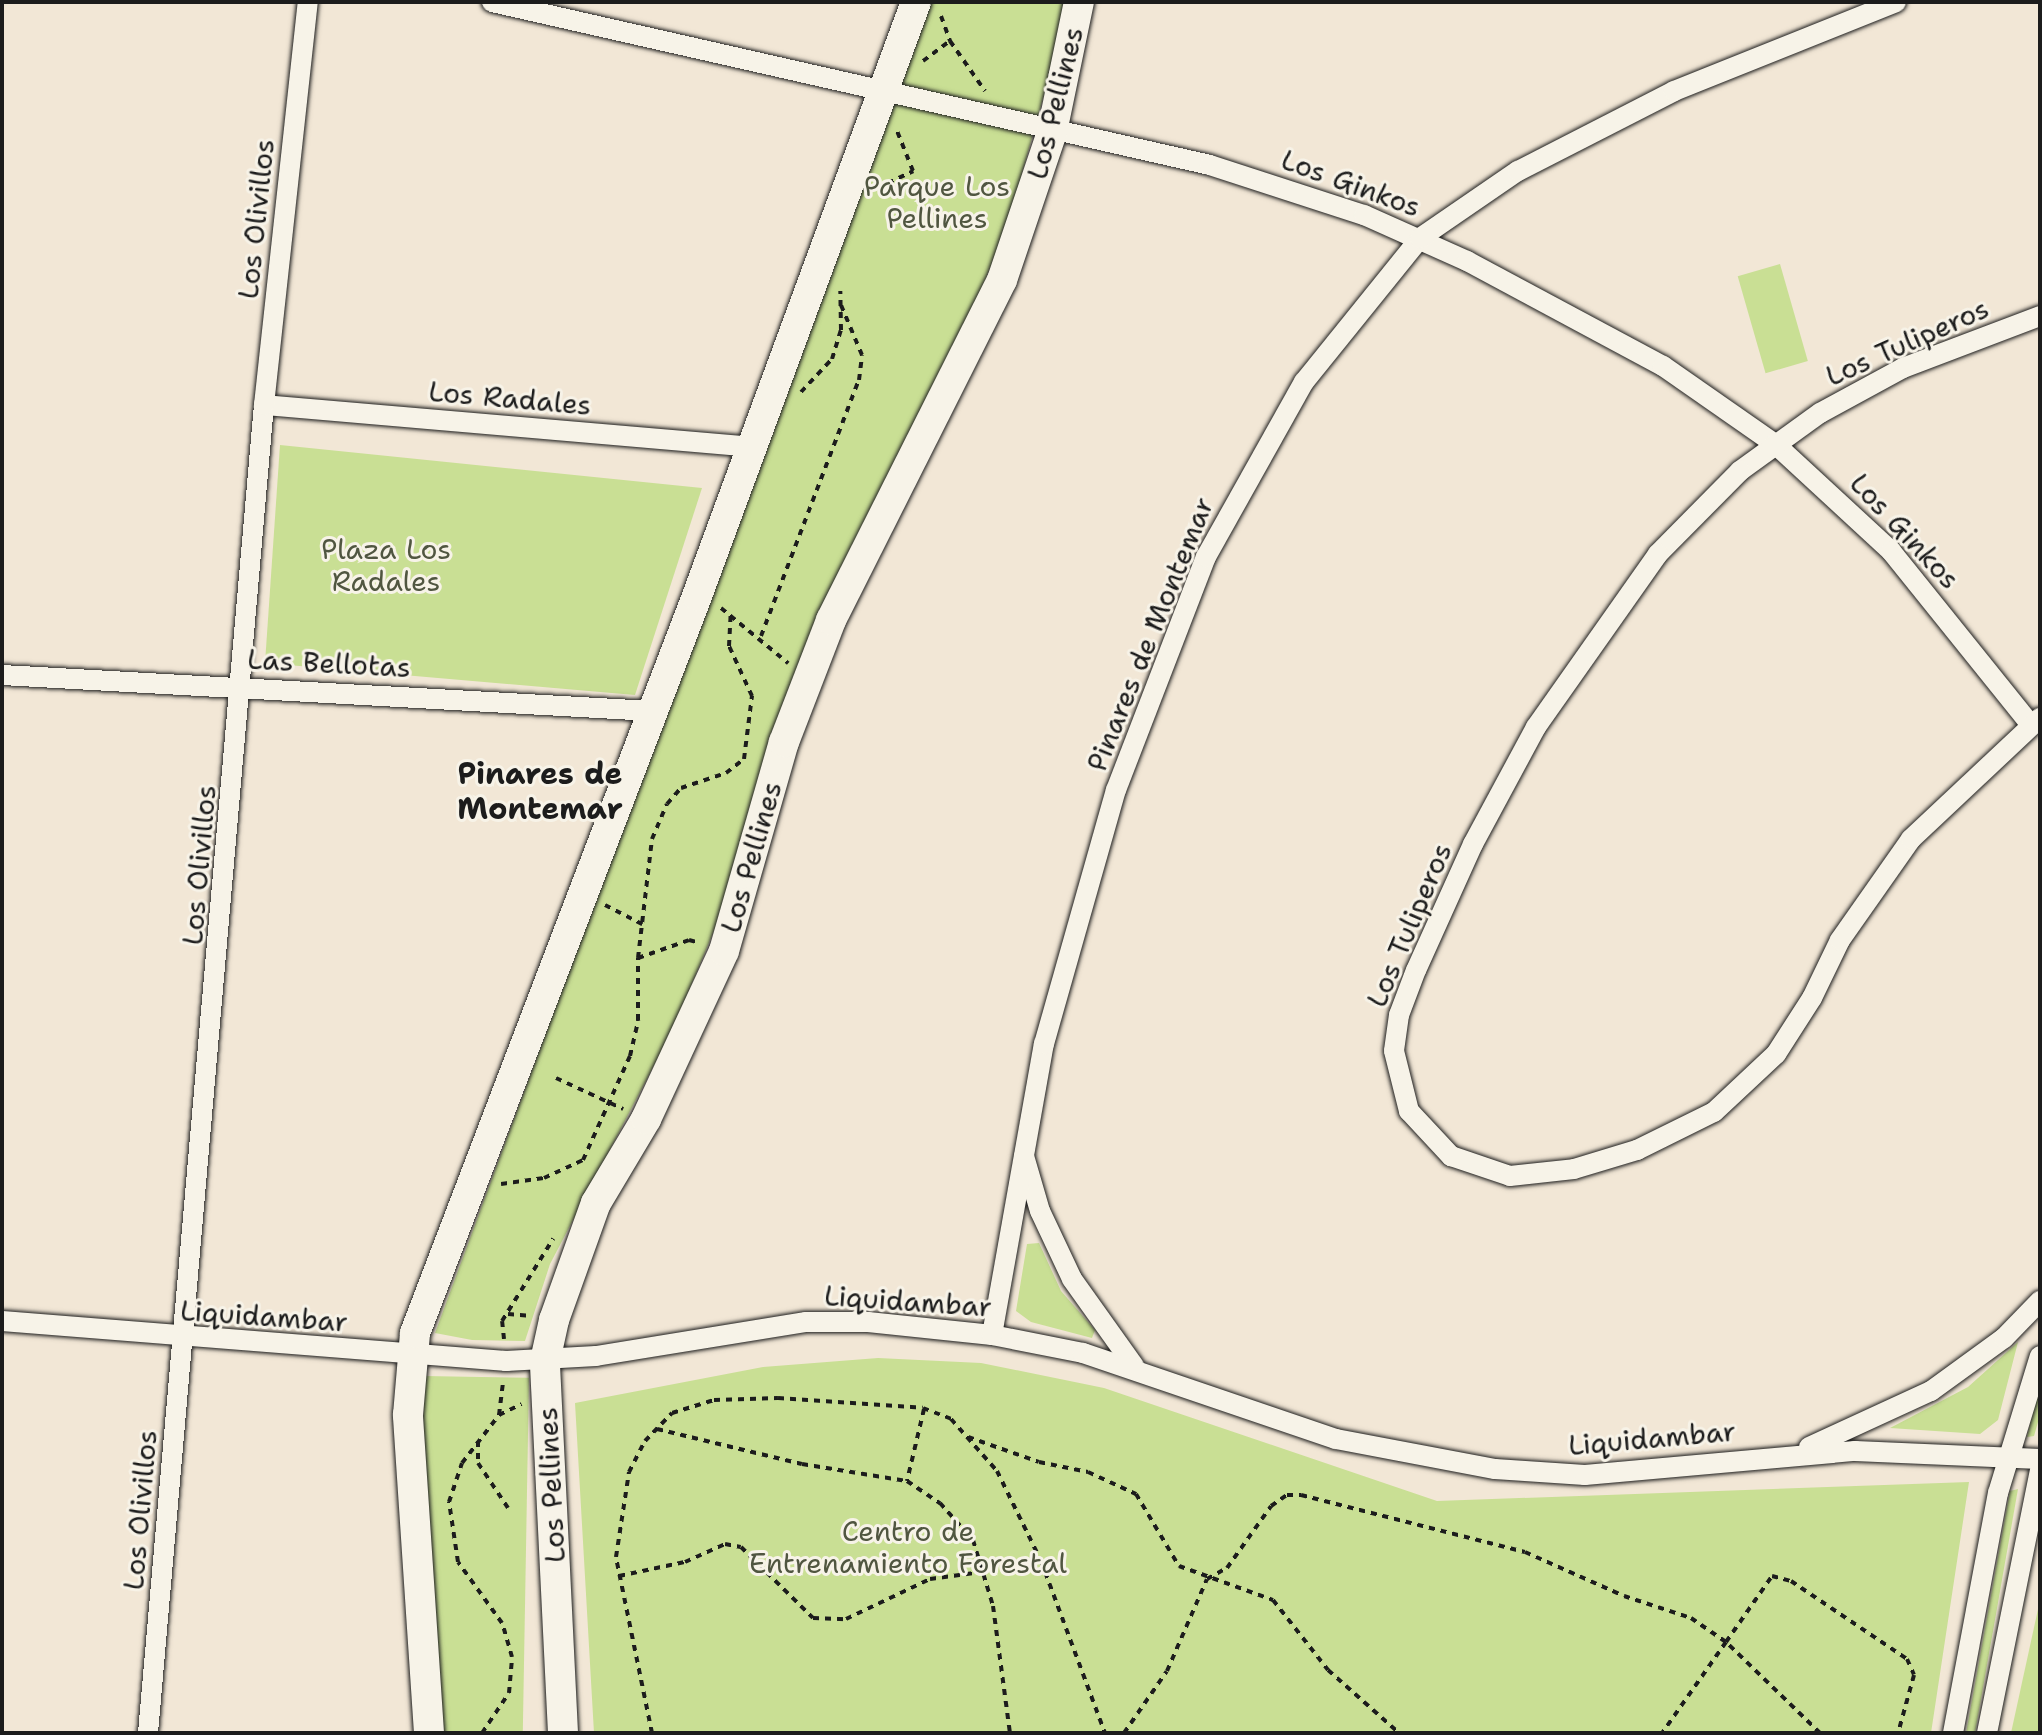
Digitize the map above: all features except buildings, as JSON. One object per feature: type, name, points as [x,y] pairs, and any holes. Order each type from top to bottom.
[{"type":"main road","name":"Los Pellines","points":[[563,1733],[545,1361],[590,1215],[646,1119],[724,951],[762,813],[807,681],[853,571],[1002,280],[1052,132],[1079,2]]},
{"type":"main road","points":[[429,1733],[408,1415],[412,1354],[429,1290],[578,895],[697,596],[883,91],[929,7]]},
{"type":"street","name":"Los Olivillos","points":[[148,1733],[243,686],[264,405],[308,2]]},
{"type":"street","name":"Los Ginkos","points":[[492,2],[1249,176],[1420,238],[1663,366],[1775,444],[1891,551],[2035,721]]},
{"type":"street","name":"Pinares de Montemar","points":[[992,1335],[1044,1044],[1116,790],[1206,557],[1304,382],[1420,238],[1518,171],[1623,114],[1896,2]]},
{"type":"street","name":"Los Tuliperos","points":[[2035,721],[1911,839],[1840,940],[1783,1045],[1714,1112],[1637,1150],[1530,1176],[1469,1166],[1420,1128],[1401,1092],[1395,1033],[1416,970],[1473,844],[1536,727],[1625,595],[1693,515],[1775,444],[1903,368],[2040,316]]},
{"type":"street","name":"Los Radales","points":[[264,405],[752,447]]},
{"type":"street","name":"Las Bellotas","points":[[2,675],[651,711]]},
{"type":"street","points":[[1023,1153],[1058,1252],[1088,1305],[1134,1366]]},
{"type":"street","name":"Liquidambar","points":[[1795,1453],[1874,1422],[1931,1391],[2004,1338],[2040,1301]]},
{"type":"street","name":"Liquidambar","points":[[2,1321],[183,1338],[506,1361],[545,1361],[806,1322],[992,1335],[1134,1366],[1234,1408],[1336,1439],[1495,1469],[1585,1475],[1795,1453],[2006,1455],[2040,1459]]},
{"type":"street","points":[[1953,1733],[2006,1455],[2040,1356]]},
{"type":"street","points":[[1987,1733],[2040,1469]]},
{"type":"path","points":[[929,7],[1009,122]]},
{"type":"path","points":[[761,636],[859,380],[862,355],[840,303]]},
{"type":"path","points":[[697,596],[731,612],[807,681]]},
{"type":"path","points":[[581,1174],[583,1160],[611,1103],[638,1020],[638,958],[652,839],[667,804],[681,788],[726,773],[744,759],[752,696],[729,646],[731,612]]},
{"type":"path","points":[[578,895],[642,924]]},
{"type":"path","points":[[638,958],[689,940],[724,951]]},
{"type":"path","points":[[556,1078],[646,1119]]},
{"type":"path","points":[[470,1184],[544,1178],[583,1160]]},
{"type":"path","points":[[482,1733],[509,1693],[512,1657],[502,1623],[468,1580],[451,1543],[454,1481],[478,1439],[499,1415],[506,1361],[502,1321],[562,1228]]},
{"type":"path","points":[[652,1733],[619,1576],[620,1503],[629,1472],[657,1429],[672,1413],[714,1400],[778,1398],[924,1409],[951,1419],[997,1471],[1041,1561],[1062,1629],[1105,1733]]},
{"type":"path","points":[[907,1481],[924,1409]]},
{"type":"path","points":[[657,1429],[802,1464],[907,1481],[940,1503],[973,1540],[993,1606],[1010,1733]]},
{"type":"path","points":[[966,1436],[1039,1462],[1088,1472],[1136,1494],[1155,1520],[1172,1559],[1207,1579],[1273,1600],[1328,1670],[1399,1733]]},
{"type":"path","points":[[478,1439],[478,1463],[508,1508]]},
{"type":"path","points":[[1124,1733],[1167,1671],[1207,1579],[1227,1568],[1271,1506],[1287,1495],[1301,1495],[1525,1552],[1624,1596],[1691,1618],[1726,1642],[1820,1733]]},
{"type":"path","points":[[619,1576],[733,1545],[741,1547],[813,1618],[846,1619],[930,1579],[982,1572]]},
{"type":"path","points":[[1662,1733],[1726,1642],[1759,1587],[1772,1576],[1791,1581],[1907,1659],[1914,1675],[1898,1733]]},
{"type":"green space","name":"Parque Los Pellines","points":[[927,2],[1070,2],[1007,227],[673,1029],[550,1264],[525,1341],[472,1340],[435,1333]]},
{"type":"green space","points":[[1780,264],[1808,361],[1766,373],[1738,276]]},
{"type":"green space","name":"Plaza Los Radales","points":[[280,445],[702,488],[635,695],[265,663]]},
{"type":"green space","points":[[1039,1243],[1061,1291],[1095,1330],[1092,1338],[1031,1322],[1016,1311],[1027,1244]]},
{"type":"green space","points":[[2018,1342],[1998,1420],[1980,1434],[1890,1428],[1968,1387]]},
{"type":"green space","name":"Centro de Entrenamiento Forestal","points":[[878,1358],[981,1363],[1104,1388],[1437,1501],[1969,1482],[1931,1733],[594,1733],[575,1403],[763,1367]]},
{"type":"green space","points":[[424,1376],[529,1378],[523,1733],[418,1733]]},
{"type":"green space","points":[[2040,1383],[2040,1415],[2034,1436],[2027,1437]]},
{"type":"green space","points":[[2018,1489],[1975,1733],[1966,1733],[2010,1491]]},
{"type":"green space","points":[[2040,1600],[2040,1733],[2011,1733]]},
{"type":"district","name":"Pinares de Montemar","points":[[540,791]]}]
